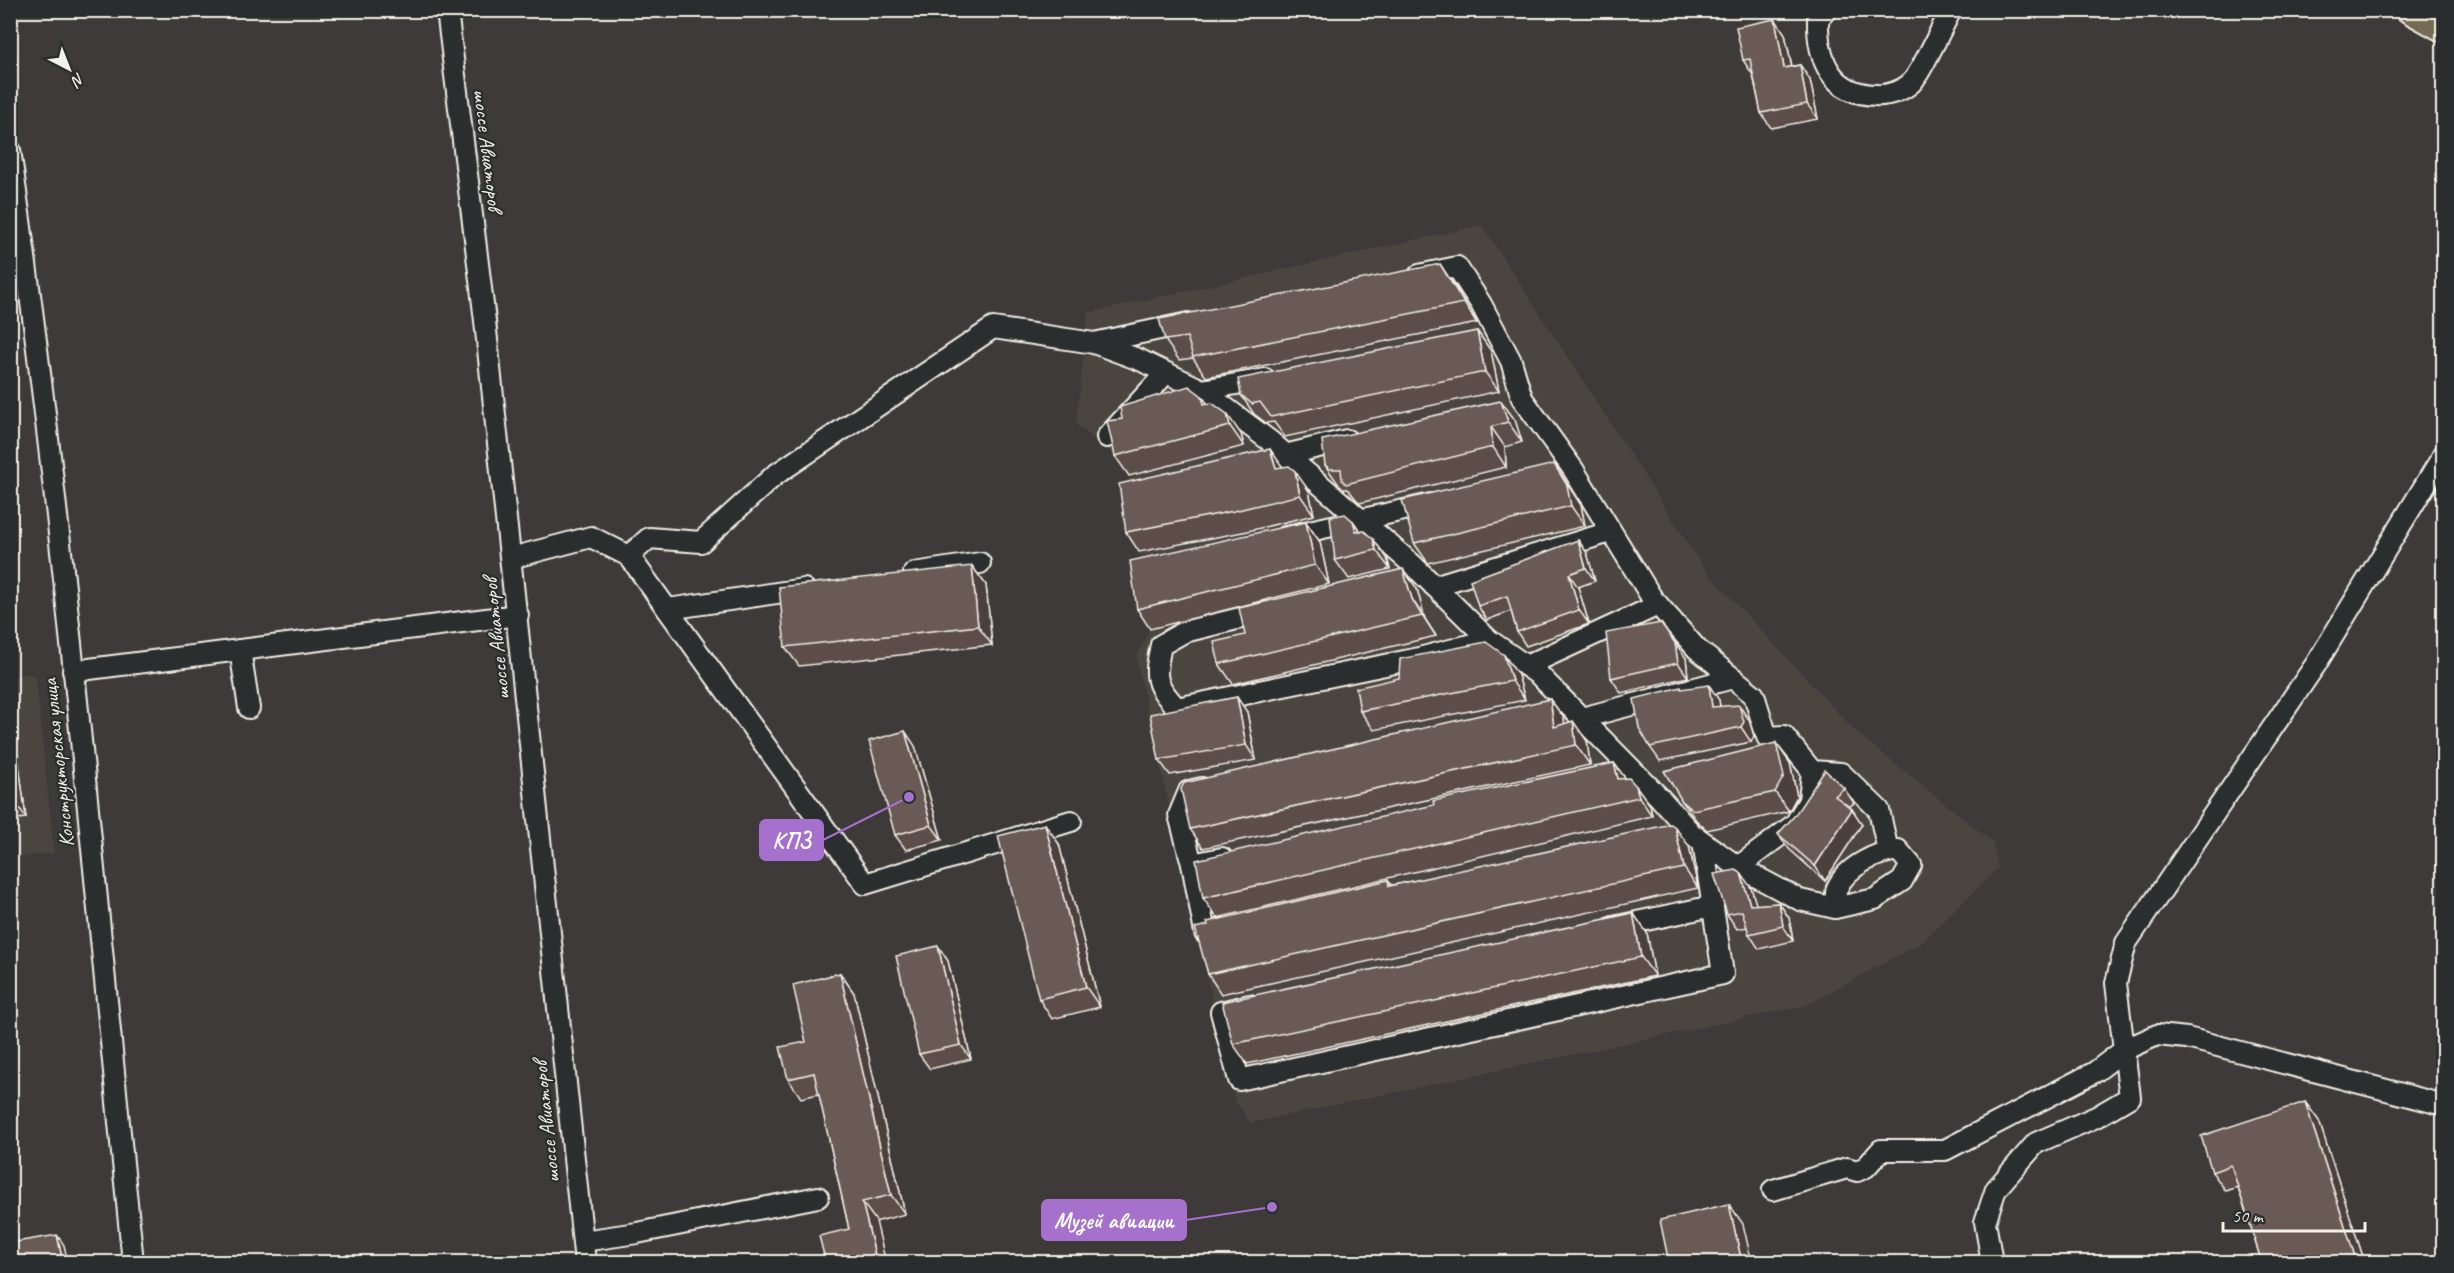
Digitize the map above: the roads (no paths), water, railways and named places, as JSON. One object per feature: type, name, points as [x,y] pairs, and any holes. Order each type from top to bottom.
[{"type":"main road","points":[[2408,10],[2444,30]]},
{"type":"street","name":"шоссе Авиаторов","points":[[447,10],[518,615],[585,1263]]},
{"type":"street","points":[[1826,10],[1818,19],[1817,44],[1825,66],[1839,83],[1859,95],[1887,96],[1911,83],[1951,10]]},
{"type":"street","name":"Конструкторская улица","points":[[10,150],[26,258],[73,670],[133,1263]]},
{"type":"street","points":[[1399,280],[1457,267],[1481,304],[1511,361],[1522,398],[1573,469],[1658,605],[1697,649],[1754,695],[1764,745],[1784,736],[1812,771],[1809,801],[1795,824],[1738,867]]},
{"type":"street","points":[[1094,343],[1211,319]]},
{"type":"street","points":[[629,556],[648,538],[701,542],[775,475],[993,328],[1094,343],[1166,372],[1202,390],[1263,446],[1285,455],[1428,580],[1490,640],[1526,666],[1567,703],[1632,768],[1681,822],[1703,842],[1738,867],[1800,900],[1835,908],[1875,899],[1902,881],[1911,865],[1898,850],[1879,852],[1855,868],[1837,888],[1835,908]]},
{"type":"street","points":[[1475,340],[1498,336]]},
{"type":"street","points":[[1107,437],[1166,372]]},
{"type":"street","points":[[1202,390],[1282,376]]},
{"type":"street","points":[[1499,403],[1522,398]]},
{"type":"street","points":[[1285,455],[1364,436]]},
{"type":"street","points":[[1992,1263],[1985,1222],[1996,1189],[2036,1143],[2096,1117],[2130,1097],[2116,983],[2126,943],[2316,664],[2444,454]]},
{"type":"street","points":[[1551,474],[1573,469]]},
{"type":"street","points":[[1268,540],[1450,499]]},
{"type":"street","points":[[1400,580],[1428,580],[1610,531]]},
{"type":"street","points":[[511,558],[591,537],[629,556],[865,884],[1071,821]]},
{"type":"street","points":[[899,575],[980,563]]},
{"type":"street","points":[[668,609],[818,587]]},
{"type":"street","points":[[1526,666],[1658,605]]},
{"type":"street","points":[[1286,607],[1184,632],[1161,645],[1156,665],[1160,690],[1177,708],[1419,658],[1490,640]]},
{"type":"street","points":[[73,670],[518,615]]},
{"type":"street","points":[[240,650],[249,708]]},
{"type":"street","points":[[1582,718],[1733,678]]},
{"type":"street","points":[[1545,708],[1567,703]]},
{"type":"street","points":[[1609,773],[1632,768]]},
{"type":"street","points":[[1812,771],[1841,773],[1879,810],[1888,851]]},
{"type":"street","points":[[1647,784],[1670,777]]},
{"type":"street","points":[[1221,783],[1189,791],[1179,815],[1192,864],[1205,933],[1240,925]]},
{"type":"street","points":[[1658,827],[1681,822]]},
{"type":"street","points":[[1268,1002],[1221,1012],[1239,1080],[1723,974],[1703,842]]},
{"type":"street","points":[[1192,864],[1239,854]]},
{"type":"street","points":[[1596,931],[1713,906]]},
{"type":"street","points":[[1773,1190],[1847,1168],[1857,1171],[1866,1167],[1881,1150],[1945,1150],[2095,1072],[2124,1050],[2157,1035],[2187,1038],[2444,1105]]},
{"type":"street","points":[[583,1240],[637,1233],[818,1197]]},
{"type":"place","name":"КПЗ","points":[[909,797]]},
{"type":"place","name":"Музей авиации","points":[[1272,1207]]}]
